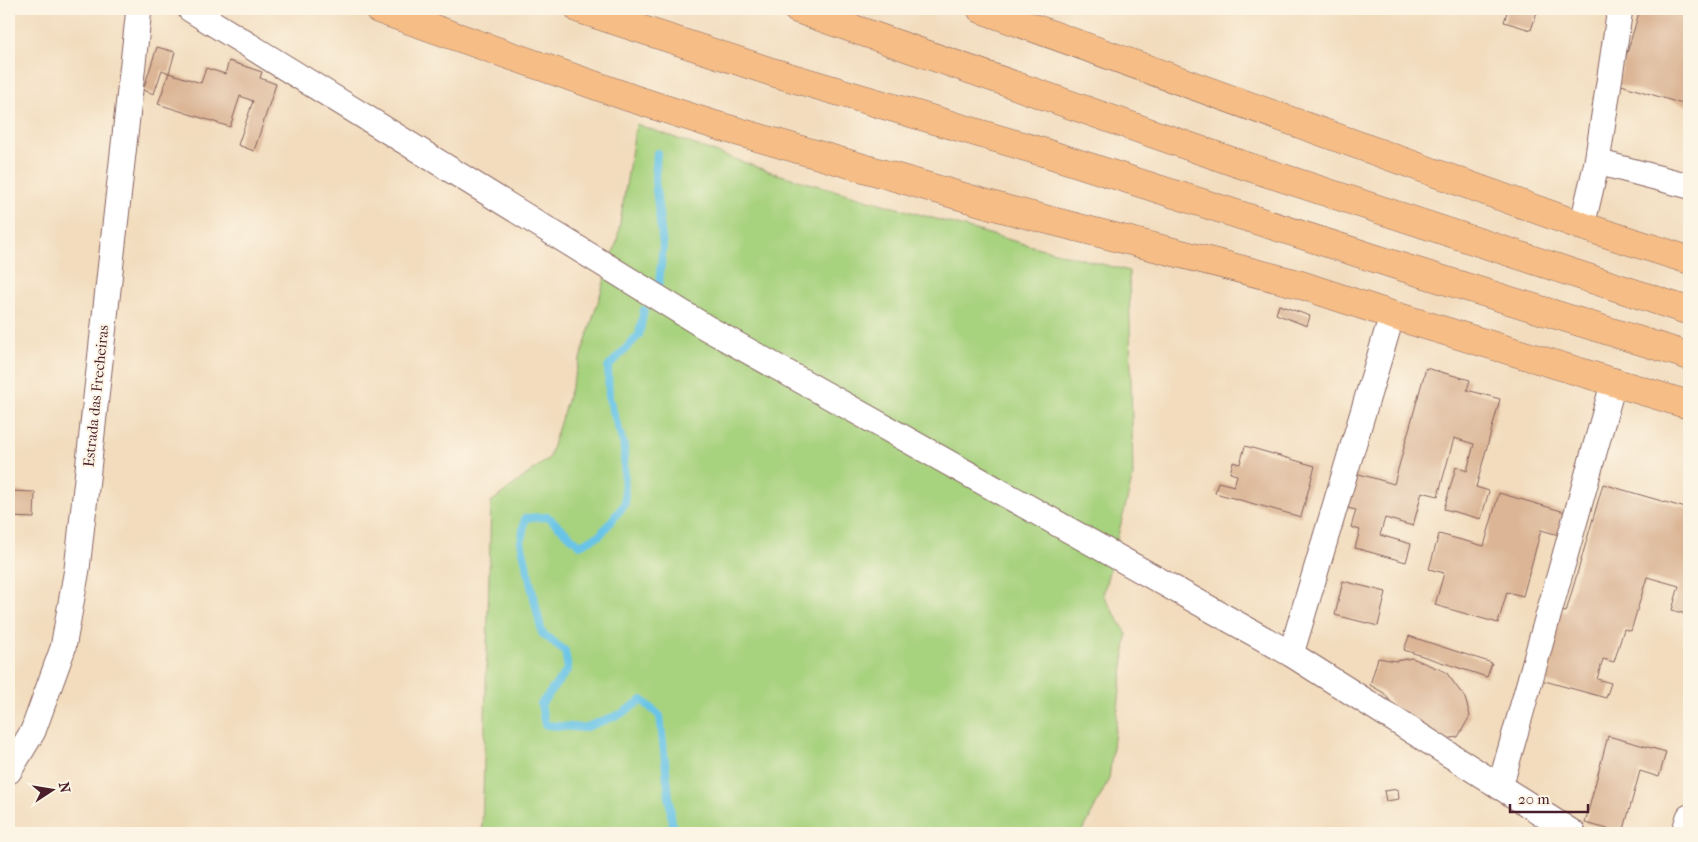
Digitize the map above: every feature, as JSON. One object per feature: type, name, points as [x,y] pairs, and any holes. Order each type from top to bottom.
[{"type":"highway","points":[[378,9],[631,98],[715,125],[1005,208],[1295,283],[1392,315],[1689,405]]},
{"type":"highway","points":[[579,9],[772,72],[1046,153],[1405,268],[1689,356]]},
{"type":"highway","points":[[797,9],[1234,162],[1689,311]]},
{"type":"highway","points":[[982,9],[1582,226],[1689,260]]},
{"type":"street","name":"Estrada das Frecheiras","points":[[9,771],[33,731],[63,648],[77,569],[139,9]]},
{"type":"street","points":[[190,9],[706,328],[1291,654],[1573,833]]},
{"type":"street","points":[[1582,226],[1597,162],[1620,9]]},
{"type":"street","points":[[1597,162],[1689,186]]},
{"type":"street","points":[[1291,654],[1392,315]]},
{"type":"street","points":[[1500,787],[1614,381]]},
{"type":"street","points":[[1684,833],[1689,817]]},
{"type":"green space","points":[[636,124],[777,174],[1028,245],[1129,271],[1133,476],[1103,595],[1127,634],[1109,779],[1082,833],[482,833],[491,502],[549,458],[617,241]]},
{"type":"building","points":[[1508,9],[1538,9],[1531,30],[1504,22]]},
{"type":"building","points":[[1640,9],[1689,9],[1689,106],[1618,84]]},
{"type":"building","points":[[157,47],[175,52],[169,73],[162,70],[154,94],[143,90]]},
{"type":"building","points":[[229,61],[262,72],[260,78],[276,84],[254,151],[238,145],[253,101],[240,96],[230,127],[158,104],[169,73],[201,83],[206,68],[225,74]]},
{"type":"building","points":[[1279,305],[1310,316],[1307,326],[1276,314]]},
{"type":"building","points":[[1426,368],[1470,380],[1467,390],[1500,399],[1476,487],[1489,491],[1481,519],[1444,509],[1456,467],[1467,471],[1474,444],[1454,438],[1438,496],[1422,492],[1413,526],[1385,518],[1380,535],[1411,544],[1406,562],[1355,548],[1360,530],[1351,527],[1356,510],[1343,507],[1352,472],[1394,484]]},
{"type":"building","points":[[1245,446],[1315,466],[1301,517],[1215,493],[1218,482],[1234,486],[1237,475],[1230,473],[1233,462],[1240,464]]},
{"type":"building","points":[[1603,484],[1689,509],[1689,615],[1672,610],[1679,586],[1647,577],[1631,631],[1624,629],[1614,662],[1603,659],[1597,679],[1611,683],[1606,698],[1541,680],[1560,611],[1566,612]]},
{"type":"building","points":[[9,491],[35,492],[34,518],[9,517]]},
{"type":"building","points":[[1499,493],[1565,512],[1559,535],[1541,530],[1523,596],[1507,592],[1498,623],[1435,605],[1444,573],[1429,569],[1439,534],[1484,546]]},
{"type":"building","points":[[1343,581],[1386,592],[1378,626],[1335,615]]},
{"type":"building","points":[[1409,636],[1492,663],[1487,677],[1404,650]]},
{"type":"building","points":[[1378,658],[1396,661],[1412,658],[1446,672],[1465,698],[1470,716],[1458,737],[1443,739],[1400,714],[1384,693],[1370,685]]},
{"type":"building","points":[[1608,736],[1666,752],[1659,777],[1640,771],[1623,833],[1585,823]]},
{"type":"building","points":[[1398,789],[1399,799],[1386,801],[1384,791]]},
{"type":"waterway","points":[[657,153],[655,181],[663,246],[659,283]]},
{"type":"waterway","points":[[644,310],[639,335],[608,367],[609,398],[624,446],[625,504],[600,535],[580,545],[548,517],[525,518],[521,542],[542,633],[565,651],[568,669],[541,704],[545,725],[584,728],[621,714],[642,700],[660,716],[673,833]]}]
